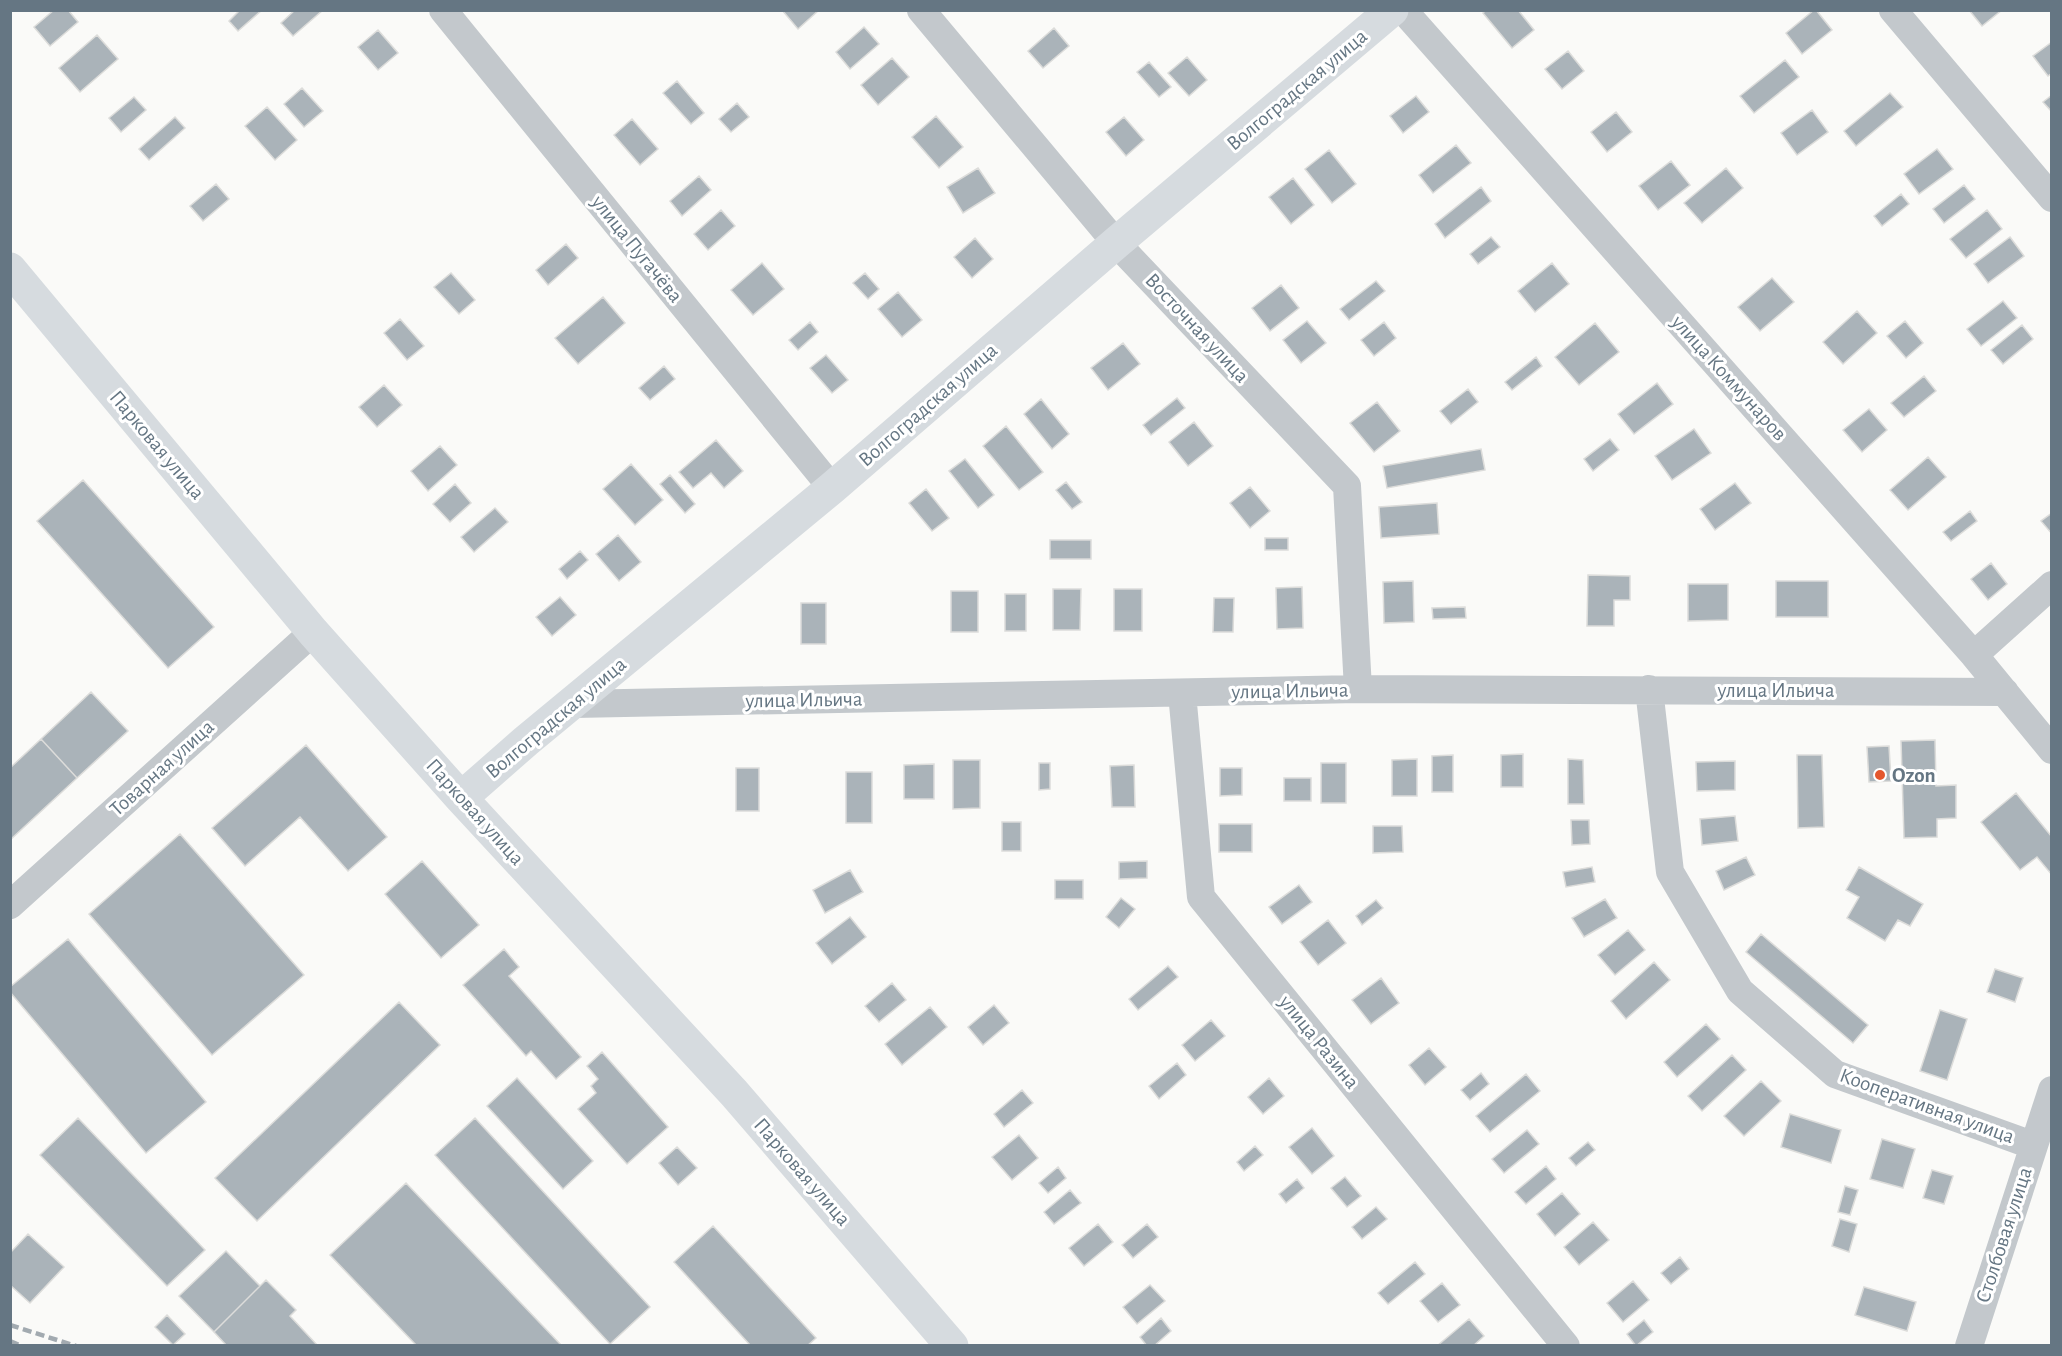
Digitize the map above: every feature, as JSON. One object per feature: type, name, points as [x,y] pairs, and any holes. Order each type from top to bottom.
[{"type":"main road","name":"Волгоградская улица","points":[[461,798],[526,741],[574,704],[832,488],[1116,243],[1392,10]]},
{"type":"main road","name":"Парковая улица","points":[[10,269],[313,632],[461,798],[734,1093],[952,1346]]},
{"type":"street","name":"улица Пугачёва","points":[[443,10],[832,488]]},
{"type":"street","name":"Восточная улица","points":[[921,10],[1116,243],[1347,486],[1358,690]]},
{"type":"street","name":"улица Коммунаров","points":[[1403,10],[1974,655],[2052,750]]},
{"type":"street","points":[[1893,10],[2052,198]]},
{"type":"street","points":[[1974,655],[2052,585]]},
{"type":"street","name":"Товарная улица","points":[[10,905],[313,632]]},
{"type":"street","name":"улица Ильича","points":[[574,704],[1358,690],[1648,689],[2005,692]]},
{"type":"street","name":"Кооперативная улица","points":[[1648,689],[1670,872],[1740,991],[1834,1074],[2032,1145]]},
{"type":"street","name":"улица Разина","points":[[1182,693],[1201,897],[1566,1346]]},
{"type":"street","name":"Столбовая улица","points":[[1969,1346],[2032,1145],[2052,1090]]},
{"type":"building","points":[[54,10],[68,10],[78,22],[50,46],[34,27]]},
{"type":"building","points":[[240,10],[262,10],[238,31],[229,21]]},
{"type":"building","points":[[295,10],[323,10],[293,36],[281,23]]},
{"type":"building","points":[[782,10],[819,10],[798,29]]},
{"type":"building","points":[[1486,10],[1518,10],[1534,30],[1512,48],[1483,13]]},
{"type":"building","points":[[1814,10],[1832,30],[1802,54],[1786,33]]},
{"type":"building","points":[[1969,10],[2002,10],[1982,26]]},
{"type":"building","points":[[864,27],[879,44],[850,69],[836,52]]},
{"type":"building","points":[[1054,28],[1069,46],[1043,68],[1028,51]]},
{"type":"building","points":[[378,30],[398,53],[378,70],[358,47]]},
{"type":"building","points":[[97,35],[118,59],[80,92],[59,68]]},
{"type":"building","points":[[2052,42],[2052,73],[2048,76],[2033,56]]},
{"type":"building","points":[[1568,51],[1584,71],[1562,89],[1545,69]]},
{"type":"building","points":[[1187,57],[1207,80],[1189,96],[1168,73]]},
{"type":"building","points":[[892,58],[909,77],[878,105],[861,85]]},
{"type":"building","points":[[1785,60],[1799,77],[1754,113],[1740,96]]},
{"type":"building","points":[[1149,62],[1171,87],[1159,97],[1137,72]]},
{"type":"building","points":[[677,81],[704,113],[691,124],[663,93]]},
{"type":"building","points":[[302,88],[323,111],[304,127],[284,104]]},
{"type":"building","points":[[1890,93],[1903,107],[1856,146],[1844,131]]},
{"type":"building","points":[[2052,95],[2052,112],[2043,102]]},
{"type":"building","points":[[1416,96],[1429,112],[1403,133],[1390,116]]},
{"type":"building","points":[[134,97],[146,110],[121,132],[109,118]]},
{"type":"building","points":[[737,103],[749,117],[731,132],[719,119]]},
{"type":"building","points":[[267,107],[297,140],[275,160],[245,126]]},
{"type":"building","points":[[1812,110],[1828,132],[1797,155],[1781,133]]},
{"type":"building","points":[[1616,112],[1632,132],[1607,152],[1591,132]]},
{"type":"building","points":[[936,116],[963,147],[939,168],[912,137]]},
{"type":"building","points":[[175,117],[185,128],[149,160],[139,149]]},
{"type":"building","points":[[1124,117],[1144,140],[1126,156],[1106,132]]},
{"type":"building","points":[[632,119],[658,149],[640,165],[614,135]]},
{"type":"building","points":[[1456,145],[1471,163],[1433,193],[1419,175]]},
{"type":"building","points":[[1937,149],[1953,169],[1919,194],[1904,174]]},
{"type":"building","points":[[1329,150],[1356,184],[1332,203],[1305,169]]},
{"type":"building","points":[[1671,161],[1690,185],[1658,210],[1639,186]]},
{"type":"building","points":[[978,168],[995,193],[963,213],[947,187]]},
{"type":"building","points":[[1726,168],[1743,188],[1702,223],[1684,203]]},
{"type":"building","points":[[699,176],[711,190],[682,216],[670,201]]},
{"type":"building","points":[[1293,178],[1314,205],[1291,224],[1269,197]]},
{"type":"building","points":[[216,184],[229,199],[203,221],[190,206]]},
{"type":"building","points":[[1964,185],[1975,199],[1944,223],[1933,209]]},
{"type":"building","points":[[1481,187],[1491,201],[1445,238],[1435,224]]},
{"type":"building","points":[[1901,194],[1909,204],[1882,226],[1874,216]]},
{"type":"building","points":[[721,210],[735,226],[708,250],[694,234]]},
{"type":"building","points":[[1987,210],[2002,229],[1966,258],[1950,239]]},
{"type":"building","points":[[1491,237],[1500,247],[1478,264],[1470,254]]},
{"type":"building","points":[[2010,237],[2024,256],[1988,283],[1974,264]]},
{"type":"building","points":[[975,238],[993,259],[972,278],[954,257]]},
{"type":"building","points":[[566,244],[578,258],[548,285],[536,270]]},
{"type":"building","points":[[762,263],[784,289],[753,315],[731,290]]},
{"type":"building","points":[[1552,263],[1569,284],[1535,312],[1518,291]]},
{"type":"building","points":[[451,273],[475,300],[459,314],[434,287]]},
{"type":"building","points":[[865,273],[879,289],[868,299],[853,283]]},
{"type":"building","points":[[1772,278],[1794,302],[1760,331],[1738,307]]},
{"type":"building","points":[[1376,281],[1385,291],[1349,320],[1340,309]]},
{"type":"building","points":[[1281,285],[1299,308],[1270,331],[1252,308]]},
{"type":"building","points":[[898,292],[922,320],[902,337],[878,309]]},
{"type":"building","points":[[603,297],[625,323],[578,364],[555,338]]},
{"type":"building","points":[[2003,301],[2017,318],[1981,346],[1967,329]]},
{"type":"building","points":[[1857,311],[1877,333],[1843,364],[1823,342]]},
{"type":"building","points":[[400,319],[424,346],[407,360],[384,333]]},
{"type":"building","points":[[1307,321],[1326,343],[1301,363],[1283,340]]},
{"type":"building","points":[[1905,321],[1923,343],[1906,358],[1887,336]]},
{"type":"building","points":[[810,322],[818,332],[798,350],[789,340]]},
{"type":"building","points":[[1384,322],[1396,338],[1374,356],[1361,340]]},
{"type":"building","points":[[1595,323],[1619,352],[1579,385],[1555,357]]},
{"type":"building","points":[[2022,325],[2033,339],[2003,364],[1991,350]]},
{"type":"building","points":[[1123,343],[1140,364],[1108,390],[1091,368]]},
{"type":"building","points":[[826,355],[848,380],[832,393],[810,368]]},
{"type":"building","points":[[1536,357],[1542,366],[1512,390],[1505,382]]},
{"type":"building","points":[[664,366],[675,379],[650,400],[639,388]]},
{"type":"building","points":[[1924,376],[1936,391],[1904,417],[1891,403]]},
{"type":"building","points":[[1657,383],[1673,404],[1634,434],[1618,414]]},
{"type":"building","points":[[384,385],[402,405],[377,427],[359,407]]},
{"type":"building","points":[[1468,389],[1478,402],[1451,424],[1440,411]]},
{"type":"building","points":[[1177,398],[1185,408],[1151,435],[1143,425]]},
{"type":"building","points":[[1041,399],[1069,434],[1052,449],[1024,414]]},
{"type":"building","points":[[1377,402],[1400,431],[1374,452],[1350,423]]},
{"type":"building","points":[[1869,409],[1887,430],[1862,452],[1843,430]]},
{"type":"building","points":[[1194,422],[1213,446],[1188,466],[1169,442]]},
{"type":"building","points":[[1006,426],[1043,472],[1019,490],[983,446]]},
{"type":"building","points":[[1694,429],[1711,453],[1672,480],[1655,456]]},
{"type":"building","points":[[1610,439],[1619,450],[1593,471],[1584,459]]},
{"type":"building","points":[[716,440],[743,471],[724,488],[711,473],[693,488],[679,472]]},
{"type":"building","points":[[440,446],[457,465],[428,491],[411,471]]},
{"type":"building","points":[[1481,449],[1485,470],[1387,488],[1383,466]]},
{"type":"building","points":[[1928,457],[1946,477],[1908,510],[1890,490]]},
{"type":"building","points":[[965,459],[994,495],[978,508],[949,471]]},
{"type":"building","points":[[631,464],[663,500],[635,525],[603,489]]},
{"type":"building","points":[[670,475],[695,504],[685,513],[660,484]]},
{"type":"building","points":[[83,480],[214,627],[168,668],[37,521]]},
{"type":"building","points":[[1066,482],[1082,502],[1072,509],[1056,490]]},
{"type":"building","points":[[1735,483],[1751,503],[1715,530],[1700,509]]},
{"type":"building","points":[[455,484],[471,503],[450,522],[433,504]]},
{"type":"building","points":[[1250,487],[1270,511],[1250,528],[1230,503]]},
{"type":"building","points":[[926,489],[949,518],[932,531],[909,503]]},
{"type":"building","points":[[1437,503],[1439,534],[1381,538],[1379,507]]},
{"type":"building","points":[[495,508],[508,522],[474,552],[461,537]]},
{"type":"building","points":[[1970,511],[1977,521],[1951,541],[1943,532]]},
{"type":"building","points":[[2052,513],[2052,534],[2041,521]]},
{"type":"building","points":[[618,535],[641,562],[619,581],[596,554]]},
{"type":"building","points":[[1265,538],[1288,538],[1288,550],[1265,550]]},
{"type":"building","points":[[1050,540],[1091,540],[1091,559],[1050,559]]},
{"type":"building","points":[[580,551],[588,560],[567,579],[559,569]]},
{"type":"building","points":[[1991,563],[2007,584],[1988,600],[1971,579]]},
{"type":"building","points":[[1588,575],[1630,576],[1630,600],[1614,600],[1614,626],[1587,626]]},
{"type":"building","points":[[1413,581],[1414,622],[1384,623],[1383,582]]},
{"type":"building","points":[[1776,581],[1828,581],[1828,617],[1776,617]]},
{"type":"building","points":[[1688,584],[1728,584],[1728,620],[1688,621]]},
{"type":"building","points":[[1302,587],[1303,628],[1277,629],[1276,588]]},
{"type":"building","points":[[1053,589],[1081,589],[1080,630],[1053,630]]},
{"type":"building","points":[[1114,589],[1142,589],[1142,631],[1114,631]]},
{"type":"building","points":[[951,591],[978,591],[978,632],[951,632]]},
{"type":"building","points":[[1005,594],[1026,594],[1026,631],[1005,631]]},
{"type":"building","points":[[560,597],[576,615],[552,636],[536,617]]},
{"type":"building","points":[[1214,598],[1234,598],[1233,632],[1213,632]]},
{"type":"building","points":[[801,603],[826,603],[826,644],[801,644]]},
{"type":"building","points":[[1465,607],[1466,618],[1433,619],[1432,608]]},
{"type":"building","points":[[91,692],[128,731],[77,778],[41,739]]},
{"type":"building","points":[[41,739],[77,778],[10,840],[10,768]]},
{"type":"building","points":[[1935,740],[1936,786],[1956,785],[1956,818],[1937,819],[1937,837],[1904,838],[1901,741]]},
{"type":"building","points":[[306,745],[387,837],[348,871],[300,817],[245,866],[212,828]]},
{"type":"building","points":[[1889,746],[1891,781],[1869,782],[1867,747]]},
{"type":"building","points":[[1523,754],[1523,787],[1501,787],[1501,755]]},
{"type":"building","points":[[1453,755],[1453,792],[1432,792],[1432,756]]},
{"type":"building","points":[[1797,755],[1822,755],[1824,827],[1798,828]]},
{"type":"building","points":[[1417,759],[1417,796],[1392,796],[1392,760]]},
{"type":"building","points":[[1568,759],[1583,760],[1584,804],[1568,804]]},
{"type":"building","points":[[953,760],[980,760],[980,808],[953,809]]},
{"type":"building","points":[[1735,761],[1735,790],[1697,791],[1696,762]]},
{"type":"building","points":[[1039,763],[1050,763],[1050,789],[1039,790]]},
{"type":"building","points":[[1321,763],[1346,763],[1346,803],[1321,803]]},
{"type":"building","points":[[934,764],[934,799],[904,799],[904,765]]},
{"type":"building","points":[[1134,765],[1135,807],[1112,807],[1110,766]]},
{"type":"building","points":[[736,768],[759,768],[759,811],[736,811]]},
{"type":"building","points":[[1220,768],[1242,768],[1242,795],[1220,796]]},
{"type":"building","points":[[846,772],[872,772],[872,823],[846,823]]},
{"type":"building","points":[[1284,778],[1311,778],[1311,801],[1284,801]]},
{"type":"building","points":[[2016,793],[2052,837],[2052,875],[2037,857],[2020,870],[1981,822]]},
{"type":"building","points":[[1735,816],[1738,841],[1702,845],[1700,819]]},
{"type":"building","points":[[1571,820],[1589,820],[1590,844],[1572,845]]},
{"type":"building","points":[[1002,822],[1021,822],[1021,851],[1002,851]]},
{"type":"building","points":[[1219,824],[1252,824],[1252,852],[1219,852]]},
{"type":"building","points":[[1373,826],[1402,826],[1403,852],[1373,853]]},
{"type":"building","points":[[180,834],[304,975],[212,1055],[89,914]]},
{"type":"building","points":[[1746,857],[1755,875],[1724,890],[1716,871]]},
{"type":"building","points":[[422,861],[479,925],[441,958],[385,894]]},
{"type":"building","points":[[1147,861],[1147,878],[1119,879],[1119,862]]},
{"type":"building","points":[[1592,867],[1595,882],[1566,887],[1563,872]]},
{"type":"building","points":[[1859,867],[1923,904],[1910,926],[1898,920],[1885,941],[1847,918],[1859,897],[1846,890]]},
{"type":"building","points":[[850,870],[863,892],[825,913],[813,890]]},
{"type":"building","points":[[1055,880],[1083,880],[1083,899],[1055,899]]},
{"type":"building","points":[[1299,885],[1312,902],[1282,924],[1269,907]]},
{"type":"building","points":[[1121,898],[1135,909],[1119,928],[1106,917]]},
{"type":"building","points":[[1605,899],[1617,918],[1584,937],[1572,918]]},
{"type":"building","points":[[1376,900],[1383,908],[1362,925],[1356,916]]},
{"type":"building","points":[[850,917],[866,937],[832,964],[816,943]]},
{"type":"building","points":[[1328,920],[1346,943],[1318,965],[1300,942]]},
{"type":"building","points":[[1628,930],[1645,950],[1615,975],[1598,955]]},
{"type":"building","points":[[1761,934],[1868,1025],[1853,1043],[1746,952]]},
{"type":"building","points":[[68,939],[206,1102],[146,1153],[10,992],[10,987]]},
{"type":"building","points":[[504,949],[519,967],[509,976],[581,1057],[556,1079],[531,1051],[526,1056],[463,985]]},
{"type":"building","points":[[1654,962],[1670,980],[1626,1019],[1611,1001]]},
{"type":"building","points":[[1168,966],[1178,977],[1138,1010],[1129,999]]},
{"type":"building","points":[[1995,969],[2023,978],[2015,1002],[1987,992]]},
{"type":"building","points":[[1381,978],[1399,1003],[1371,1024],[1352,1000]]},
{"type":"building","points":[[892,983],[906,1000],[879,1022],[865,1006]]},
{"type":"building","points":[[399,1002],[440,1045],[257,1221],[215,1178]]},
{"type":"building","points":[[994,1005],[1009,1023],[983,1045],[968,1027]]},
{"type":"building","points":[[930,1007],[947,1027],[902,1065],[885,1044]]},
{"type":"building","points":[[1940,1010],[1967,1019],[1947,1080],[1920,1071]]},
{"type":"building","points":[[1211,1020],[1225,1036],[1195,1061],[1182,1045]]},
{"type":"building","points":[[1706,1024],[1720,1039],[1677,1077],[1664,1062]]},
{"type":"building","points":[[1429,1048],[1446,1067],[1425,1085],[1409,1065]]},
{"type":"building","points":[[602,1052],[668,1127],[627,1164],[578,1109],[596,1093],[591,1086],[598,1079],[587,1066]]},
{"type":"building","points":[[1732,1055],[1746,1070],[1702,1111],[1688,1096]]},
{"type":"building","points":[[1177,1063],[1186,1075],[1159,1099],[1149,1086]]},
{"type":"building","points":[[1481,1073],[1489,1084],[1470,1100],[1461,1090]]},
{"type":"building","points":[[1526,1074],[1540,1091],[1490,1132],[1476,1116]]},
{"type":"building","points":[[517,1078],[593,1161],[563,1189],[487,1106]]},
{"type":"building","points":[[1269,1078],[1284,1096],[1263,1114],[1248,1097]]},
{"type":"building","points":[[1761,1081],[1781,1101],[1744,1136],[1724,1116]]},
{"type":"building","points":[[1022,1090],[1033,1103],[1004,1127],[994,1114]]},
{"type":"building","points":[[1790,1114],[1841,1130],[1831,1163],[1781,1147]]},
{"type":"building","points":[[78,1118],[205,1250],[167,1286],[40,1155]]},
{"type":"building","points":[[475,1118],[650,1307],[610,1344],[435,1155]]},
{"type":"building","points":[[1312,1128],[1334,1156],[1312,1174],[1289,1147]]},
{"type":"building","points":[[1527,1130],[1539,1144],[1504,1173],[1492,1159]]},
{"type":"building","points":[[1019,1135],[1038,1158],[1012,1180],[992,1157]]},
{"type":"building","points":[[1882,1139],[1915,1149],[1903,1188],[1870,1179]]},
{"type":"building","points":[[1588,1142],[1595,1150],[1576,1166],[1569,1158]]},
{"type":"building","points":[[1255,1146],[1263,1155],[1244,1171],[1237,1162]]},
{"type":"building","points":[[677,1147],[697,1168],[678,1185],[659,1163]]},
{"type":"building","points":[[1546,1166],[1556,1179],[1526,1204],[1515,1192]]},
{"type":"building","points":[[1058,1167],[1066,1178],[1048,1193],[1039,1183]]},
{"type":"building","points":[[1932,1170],[1953,1176],[1944,1204],[1923,1198]]},
{"type":"building","points":[[1345,1177],[1361,1196],[1347,1207],[1331,1188]]},
{"type":"building","points":[[1297,1179],[1304,1188],[1286,1203],[1279,1194]]},
{"type":"building","points":[[406,1183],[562,1346],[417,1346],[330,1255]]},
{"type":"building","points":[[1845,1186],[1858,1190],[1850,1215],[1838,1212]]},
{"type":"building","points":[[1070,1190],[1081,1203],[1054,1224],[1044,1212]]},
{"type":"building","points":[[1562,1193],[1580,1214],[1555,1236],[1537,1214]]},
{"type":"building","points":[[1376,1207],[1387,1219],[1362,1239],[1352,1227]]},
{"type":"building","points":[[1840,1219],[1857,1224],[1849,1252],[1832,1246]]},
{"type":"building","points":[[1593,1222],[1609,1240],[1579,1265],[1564,1247]]},
{"type":"building","points":[[1098,1224],[1113,1242],[1084,1266],[1069,1248]]},
{"type":"building","points":[[1147,1224],[1158,1237],[1133,1258],[1122,1245]]},
{"type":"building","points":[[713,1226],[816,1338],[807,1346],[751,1346],[674,1262]]},
{"type":"building","points":[[28,1234],[64,1267],[30,1303],[10,1285],[10,1253]]},
{"type":"building","points":[[226,1251],[260,1286],[214,1332],[179,1296]]},
{"type":"building","points":[[1680,1257],[1689,1269],[1671,1284],[1661,1273]]},
{"type":"building","points":[[1415,1262],[1425,1274],[1388,1304],[1378,1293]]},
{"type":"building","points":[[266,1280],[296,1310],[290,1316],[318,1346],[227,1346],[214,1332]]},
{"type":"building","points":[[1633,1281],[1649,1300],[1623,1322],[1607,1303]]},
{"type":"building","points":[[1442,1283],[1460,1305],[1438,1322],[1420,1301]]},
{"type":"building","points":[[1150,1285],[1165,1301],[1137,1324],[1123,1307]]},
{"type":"building","points":[[1864,1287],[1916,1302],[1907,1331],[1855,1315]]},
{"type":"building","points":[[167,1315],[185,1334],[173,1345],[155,1327]]},
{"type":"building","points":[[1161,1318],[1171,1331],[1154,1346],[1147,1346],[1140,1337]]},
{"type":"building","points":[[1469,1319],[1484,1336],[1473,1346],[1437,1346]]},
{"type":"building","points":[[1644,1320],[1653,1332],[1636,1346],[1627,1334]]},
{"type":"railway","points":[[10,1325],[76,1346]]},
{"type":"railway","points":[[10,1341],[22,1346]]},
{"type":"place","name":"Ozon","points":[[1880,775]]}]
